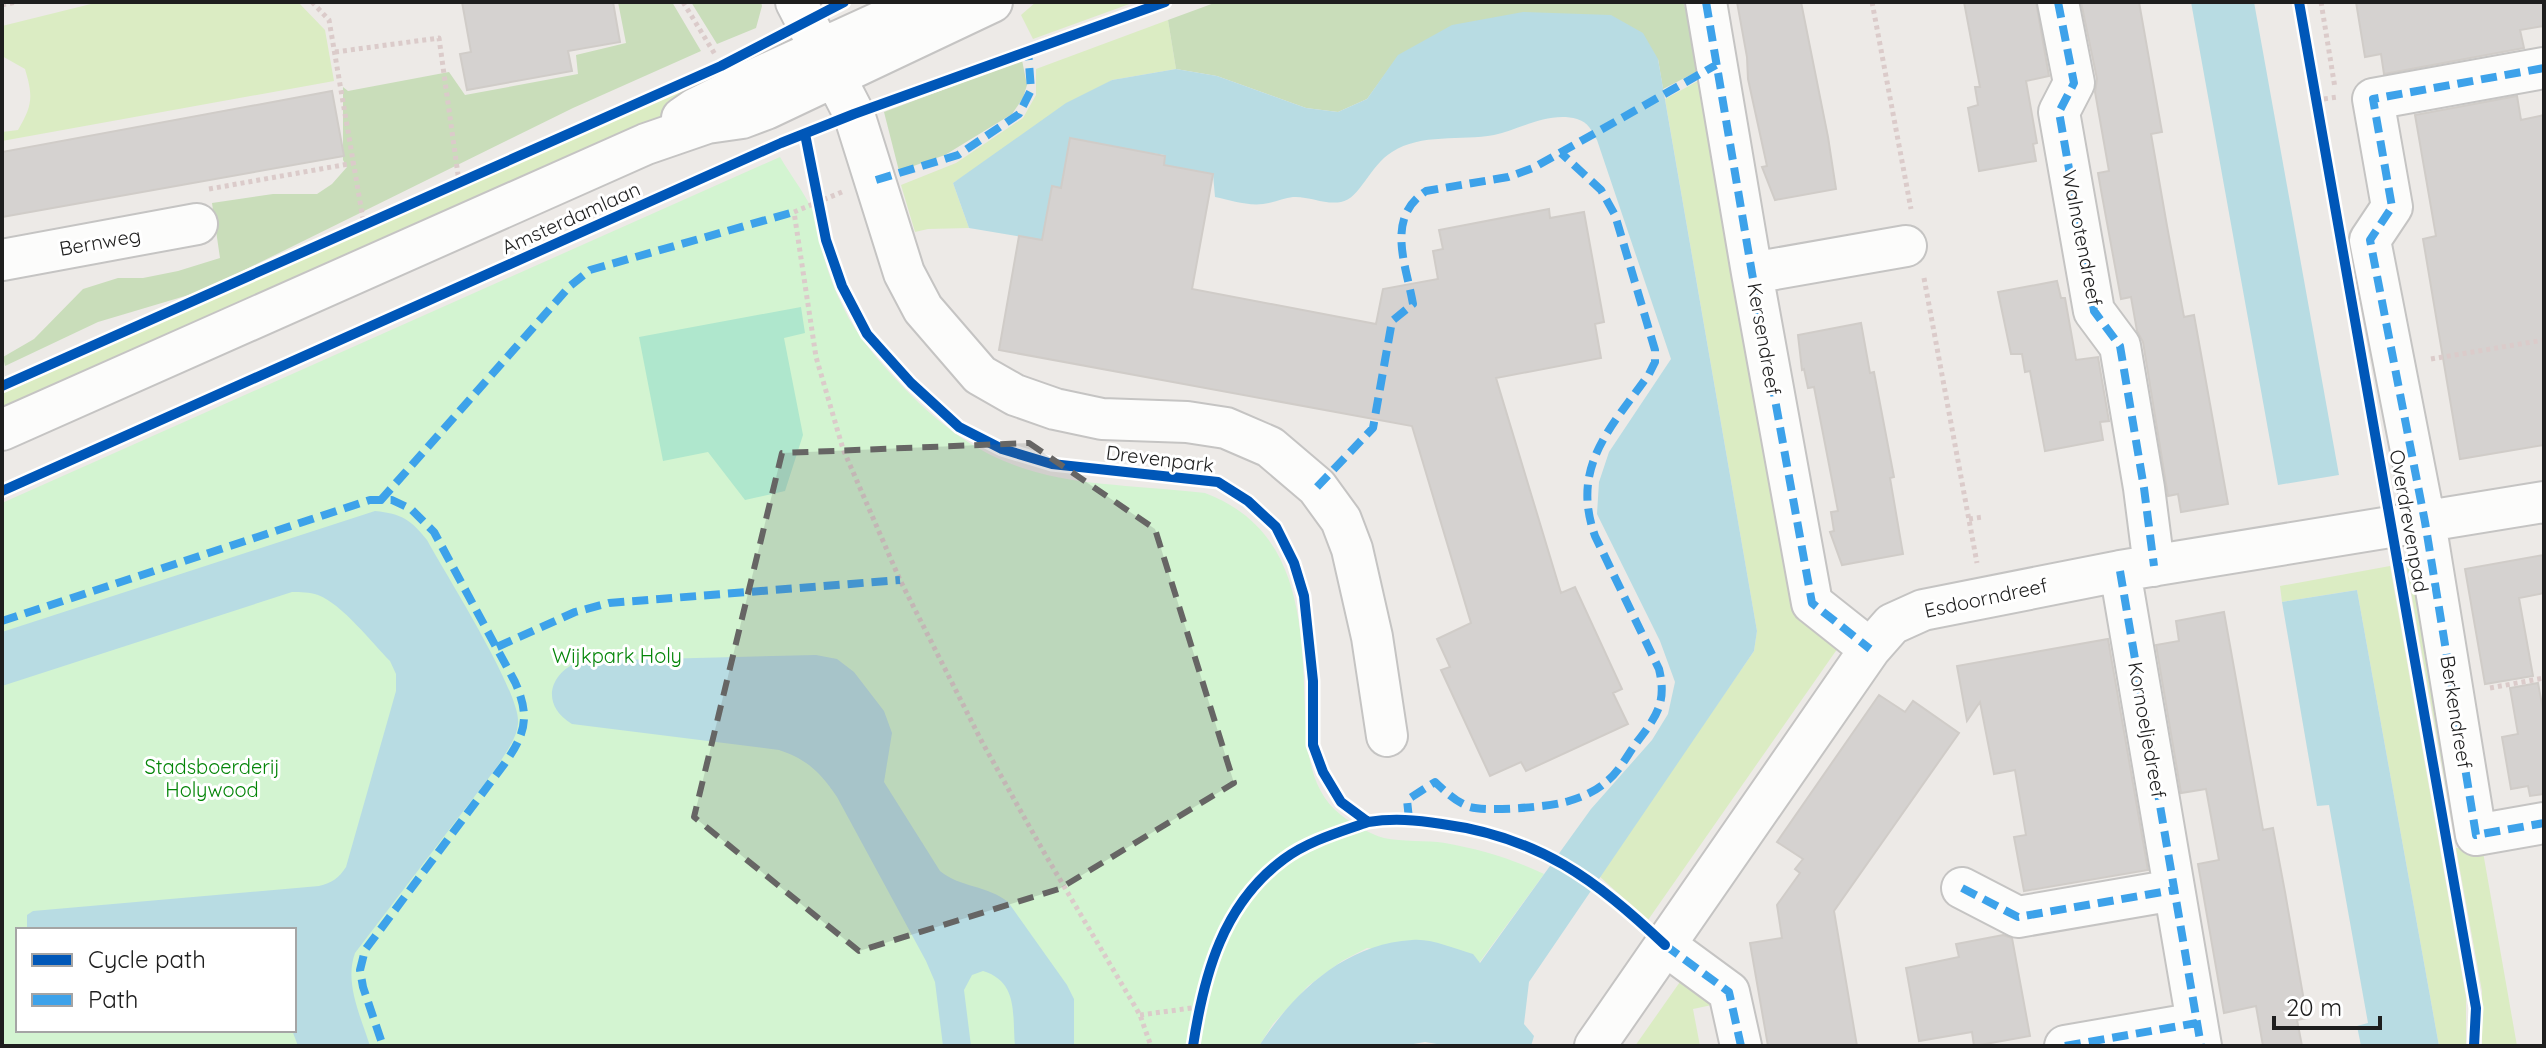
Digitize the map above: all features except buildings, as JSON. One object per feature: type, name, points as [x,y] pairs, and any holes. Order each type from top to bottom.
[{"type":"street","name":"Amsterdamlaan","points":[[2,430],[646,144],[707,123],[742,118],[814,36],[924,2]]},
{"type":"street","name":"Amsterdamlaan","points":[[814,36],[992,2]]},
{"type":"street","name":"Kersendreef","points":[[1706,2],[1812,603],[1870,649]]},
{"type":"street","name":"Walnotendreef","points":[[2058,2],[2074,83],[2059,112],[2094,311],[2120,346],[2144,488],[2137,568]]},
{"type":"street","name":"Drevenpark","points":[[814,36],[854,114],[904,273],[923,309],[980,375],[1015,395],[1055,409],[1102,419],[1187,422],[1226,428],[1270,447],[1317,487],[1341,520],[1352,549],[1372,637],[1387,736]]},
{"type":"street","name":"Berkendreef","points":[[2544,68],[2373,99],[2392,207],[2370,240],[2425,522],[2476,835],[2544,823]]},
{"type":"street","name":"Bernweg","points":[[2,260],[197,224]]},
{"type":"street","points":[[1752,273],[1914,245]]},
{"type":"street","name":"Esdoorndreef","points":[[1595,1046],[1870,649],[1892,624],[1923,610],[2137,568],[2544,502]]},
{"type":"street","name":"Kornoeljedreef","points":[[2065,1046],[2199,1034],[2174,890],[2137,568]]},
{"type":"street","points":[[1962,888],[2018,917],[2174,890]]},
{"type":"street","points":[[1665,945],[1729,992],[1741,1046]]},
{"type":"path","points":[[2,5],[16,2]]},
{"type":"path","points":[[312,2],[329,20],[364,225]]},
{"type":"path","points":[[1872,2],[1914,245],[1984,597]]},
{"type":"path","points":[[2321,2],[2337,97]]},
{"type":"path","points":[[335,52],[439,38],[459,182]]},
{"type":"path","points":[[2313,88],[2318,115]]},
{"type":"path","points":[[197,224],[203,190],[354,163]]},
{"type":"path","points":[[445,188],[474,175]]},
{"type":"path","points":[[876,180],[794,212],[816,357],[843,449],[900,580],[982,742],[1140,1015],[1151,1046]]},
{"type":"path","points":[[815,187],[821,214]]},
{"type":"path","points":[[349,231],[377,218]]},
{"type":"path","points":[[2395,366],[2544,340]]},
{"type":"path","points":[[1969,519],[1983,517]]},
{"type":"path","points":[[2453,694],[2544,678]]},
{"type":"path","points":[[1197,1020],[1202,992]]},
{"type":"path","points":[[1140,1015],[1199,1007]]},
{"type":"highlighted area","points":[[1029,443],[1155,529],[1234,783],[1059,889],[859,951],[694,817],[782,453]]},
{"type":"green space","points":[[99,2],[298,2],[325,30],[334,81],[2,141],[2,132],[18,130],[27,114],[30,94],[25,69],[2,56],[2,26]]},
{"type":"green space","points":[[618,2],[672,2],[701,51],[573,108],[202,291],[98,322],[5,366],[3,357],[34,339],[83,289],[118,278],[143,278],[178,271],[220,258],[212,203],[273,194],[317,194],[332,184],[347,167],[343,160],[343,87],[348,91],[449,72],[465,95],[578,74],[576,55],[626,43]]},
{"type":"green space","points":[[691,2],[761,2],[762,6],[756,28],[717,44]]},
{"type":"green space","points":[[1036,2],[1135,2],[1033,39],[1021,15]]},
{"type":"green space","points":[[1217,2],[1683,2],[1706,67],[1663,89],[1658,59],[1399,55],[1367,99],[1338,112],[1306,108],[1217,76],[1176,69],[1168,20]]},
{"type":"green space","points":[[1168,20],[1176,69],[1112,80],[953,183],[969,228],[915,232],[901,185],[956,163],[1023,118],[1036,95],[1036,69]]},
{"type":"green space","points":[[1022,60],[1027,85],[1023,98],[1012,114],[945,155],[899,171],[884,112]]},
{"type":"green space","points":[[736,65],[741,75],[664,116],[2,412],[2,393]]},
{"type":"green space","points":[[1709,75],[1840,645],[1648,920],[1599,876],[1754,651],[1757,631],[1665,99]]},
{"type":"green space","name":"Wijkpark Holy","points":[[780,157],[812,209],[831,279],[855,329],[896,380],[941,422],[975,446],[1009,463],[1043,474],[1079,481],[1205,493],[1236,509],[1260,530],[1278,554],[1290,582],[1301,643],[1311,766],[1330,805],[1362,828],[1384,838],[1470,848],[1544,874],[1479,963],[1367,948],[1342,961],[1308,986],[1273,1024],[1259,1046],[2,1046],[2,503]]},
{"type":"green space","points":[[801,307],[805,333],[784,338],[803,435],[785,491],[745,500],[708,452],[663,461],[639,337]]},
{"type":"green space","points":[[2415,561],[2464,837],[2455,839],[2406,563]]},
{"type":"green space","points":[[2390,566],[2466,997],[2466,1046],[2439,1046],[2357,590],[2282,602],[2280,586]]},
{"type":"green space","points":[[2466,847],[2468,855],[2483,852],[2517,1046],[2482,1046],[2482,991],[2456,848]]},
{"type":"green space","points":[[1682,979],[1713,1000],[1712,1005],[1693,1009],[1700,1046],[1635,1046]]},
{"type":"water","points":[[2191,2],[2254,2],[2339,475],[2278,485]]},
{"type":"water","points":[[1523,12],[1611,15],[1643,33],[1658,59],[1757,631],[1754,651],[1529,982],[1524,1024],[1534,1036],[1531,1046],[1449,1046],[1425,1042],[1402,1046],[1259,1046],[1305,990],[1343,961],[1365,951],[1388,943],[1427,941],[1473,954],[1480,963],[1591,809],[1652,740],[1668,714],[1675,682],[1660,641],[1597,514],[1599,482],[1609,452],[1671,359],[1597,140],[1584,122],[1556,117],[1494,135],[1416,142],[1384,158],[1348,200],[1329,202],[1293,197],[1257,204],[1215,197],[1213,174],[1164,165],[1165,155],[1144,152],[1142,161],[1070,138],[1061,188],[1052,187],[1048,207],[1057,209],[1051,242],[969,228],[953,183],[1066,103],[1112,80],[1176,69],[1217,76],[1306,108],[1338,112],[1367,99],[1398,55],[1452,25]]},
{"type":"water","points":[[375,511],[405,519],[416,527],[427,540],[495,661],[508,686],[518,723],[513,740],[497,767],[355,953],[351,976],[358,1012],[370,1046],[298,1046],[293,1032],[296,1032],[296,928],[27,928],[27,915],[33,911],[319,886],[335,880],[346,867],[396,691],[396,674],[390,661],[347,615],[318,595],[305,592],[292,592],[2,686],[2,632]]},
{"type":"water","points":[[2357,590],[2439,1046],[2361,1046],[2357,1026],[2368,1023],[2329,805],[2317,806],[2282,602]]},
{"type":"water","points":[[816,655],[837,659],[854,672],[884,711],[892,733],[884,782],[940,871],[1008,902],[1067,985],[1074,999],[1074,1046],[1015,1046],[1008,991],[995,976],[983,971],[972,975],[964,990],[971,1046],[943,1046],[935,982],[926,961],[837,797],[805,762],[779,750],[572,724],[555,708],[552,699],[555,681],[569,666],[580,661]]},
{"type":"marked path","points":[[1706,2],[1812,603],[1870,649]]},
{"type":"marked path","points":[[2058,2],[2074,83],[2059,112],[2094,311],[2120,346],[2154,566]]},
{"type":"marked path","points":[[876,180],[958,155],[1019,114],[1031,90],[1028,50]]},
{"type":"marked path","points":[[1317,487],[1373,428],[1392,321],[1413,304],[1402,243],[1402,228],[1413,202],[1426,191],[1508,177],[1533,168],[1716,65]]},
{"type":"marked path","points":[[2544,68],[2373,99],[2392,207],[2370,240],[2425,522],[2476,835],[2544,823]]},
{"type":"marked path","points":[[1409,819],[1407,800],[1435,782],[1460,802],[1479,808],[1548,805],[1589,793],[1603,785],[1619,768],[1650,724],[1661,700],[1659,669],[1595,536],[1588,489],[1598,449],[1649,374],[1655,362],[1655,350],[1615,215],[1601,190],[1561,153]]},
{"type":"marked path","points":[[380,501],[570,286],[590,270],[794,212]]},
{"type":"marked path","points":[[2,621],[370,500],[392,500],[411,509],[434,532],[515,682],[523,705],[524,724],[518,742],[505,763],[365,950],[360,970],[363,987],[383,1046]]},
{"type":"marked path","points":[[2120,571],[2201,1046]]},
{"type":"marked path","points":[[497,647],[575,612],[609,603],[900,580]]},
{"type":"marked path","points":[[1962,888],[2018,917],[2174,890]]},
{"type":"marked path","points":[[1665,945],[1729,992],[1741,1046]]},
{"type":"marked path","points":[[2065,1046],[2197,1023]]},
{"type":"cycle path","points":[[2,386],[721,66],[844,2]]},
{"type":"cycle path","points":[[2,491],[781,143],[1165,2]]},
{"type":"cycle path","name":"Overdrevenpad","points":[[2299,2],[2476,1008],[2474,1046]]},
{"type":"cycle path","points":[[805,134],[826,240],[842,286],[867,334],[911,383],[959,427],[1002,449],[1052,464],[1218,482],[1248,501],[1276,527],[1294,563],[1304,596],[1313,681],[1313,745],[1323,772],[1341,802],[1368,822],[1405,820],[1477,830],[1537,851],[1589,881],[1665,945]]},
{"type":"cycle path","points":[[1193,1046],[1211,967],[1231,919],[1246,897],[1263,877],[1293,853],[1368,822]]},
{"type":"park label","name":"Stadsboerderij Holywood","points":[[212,778]]}]
